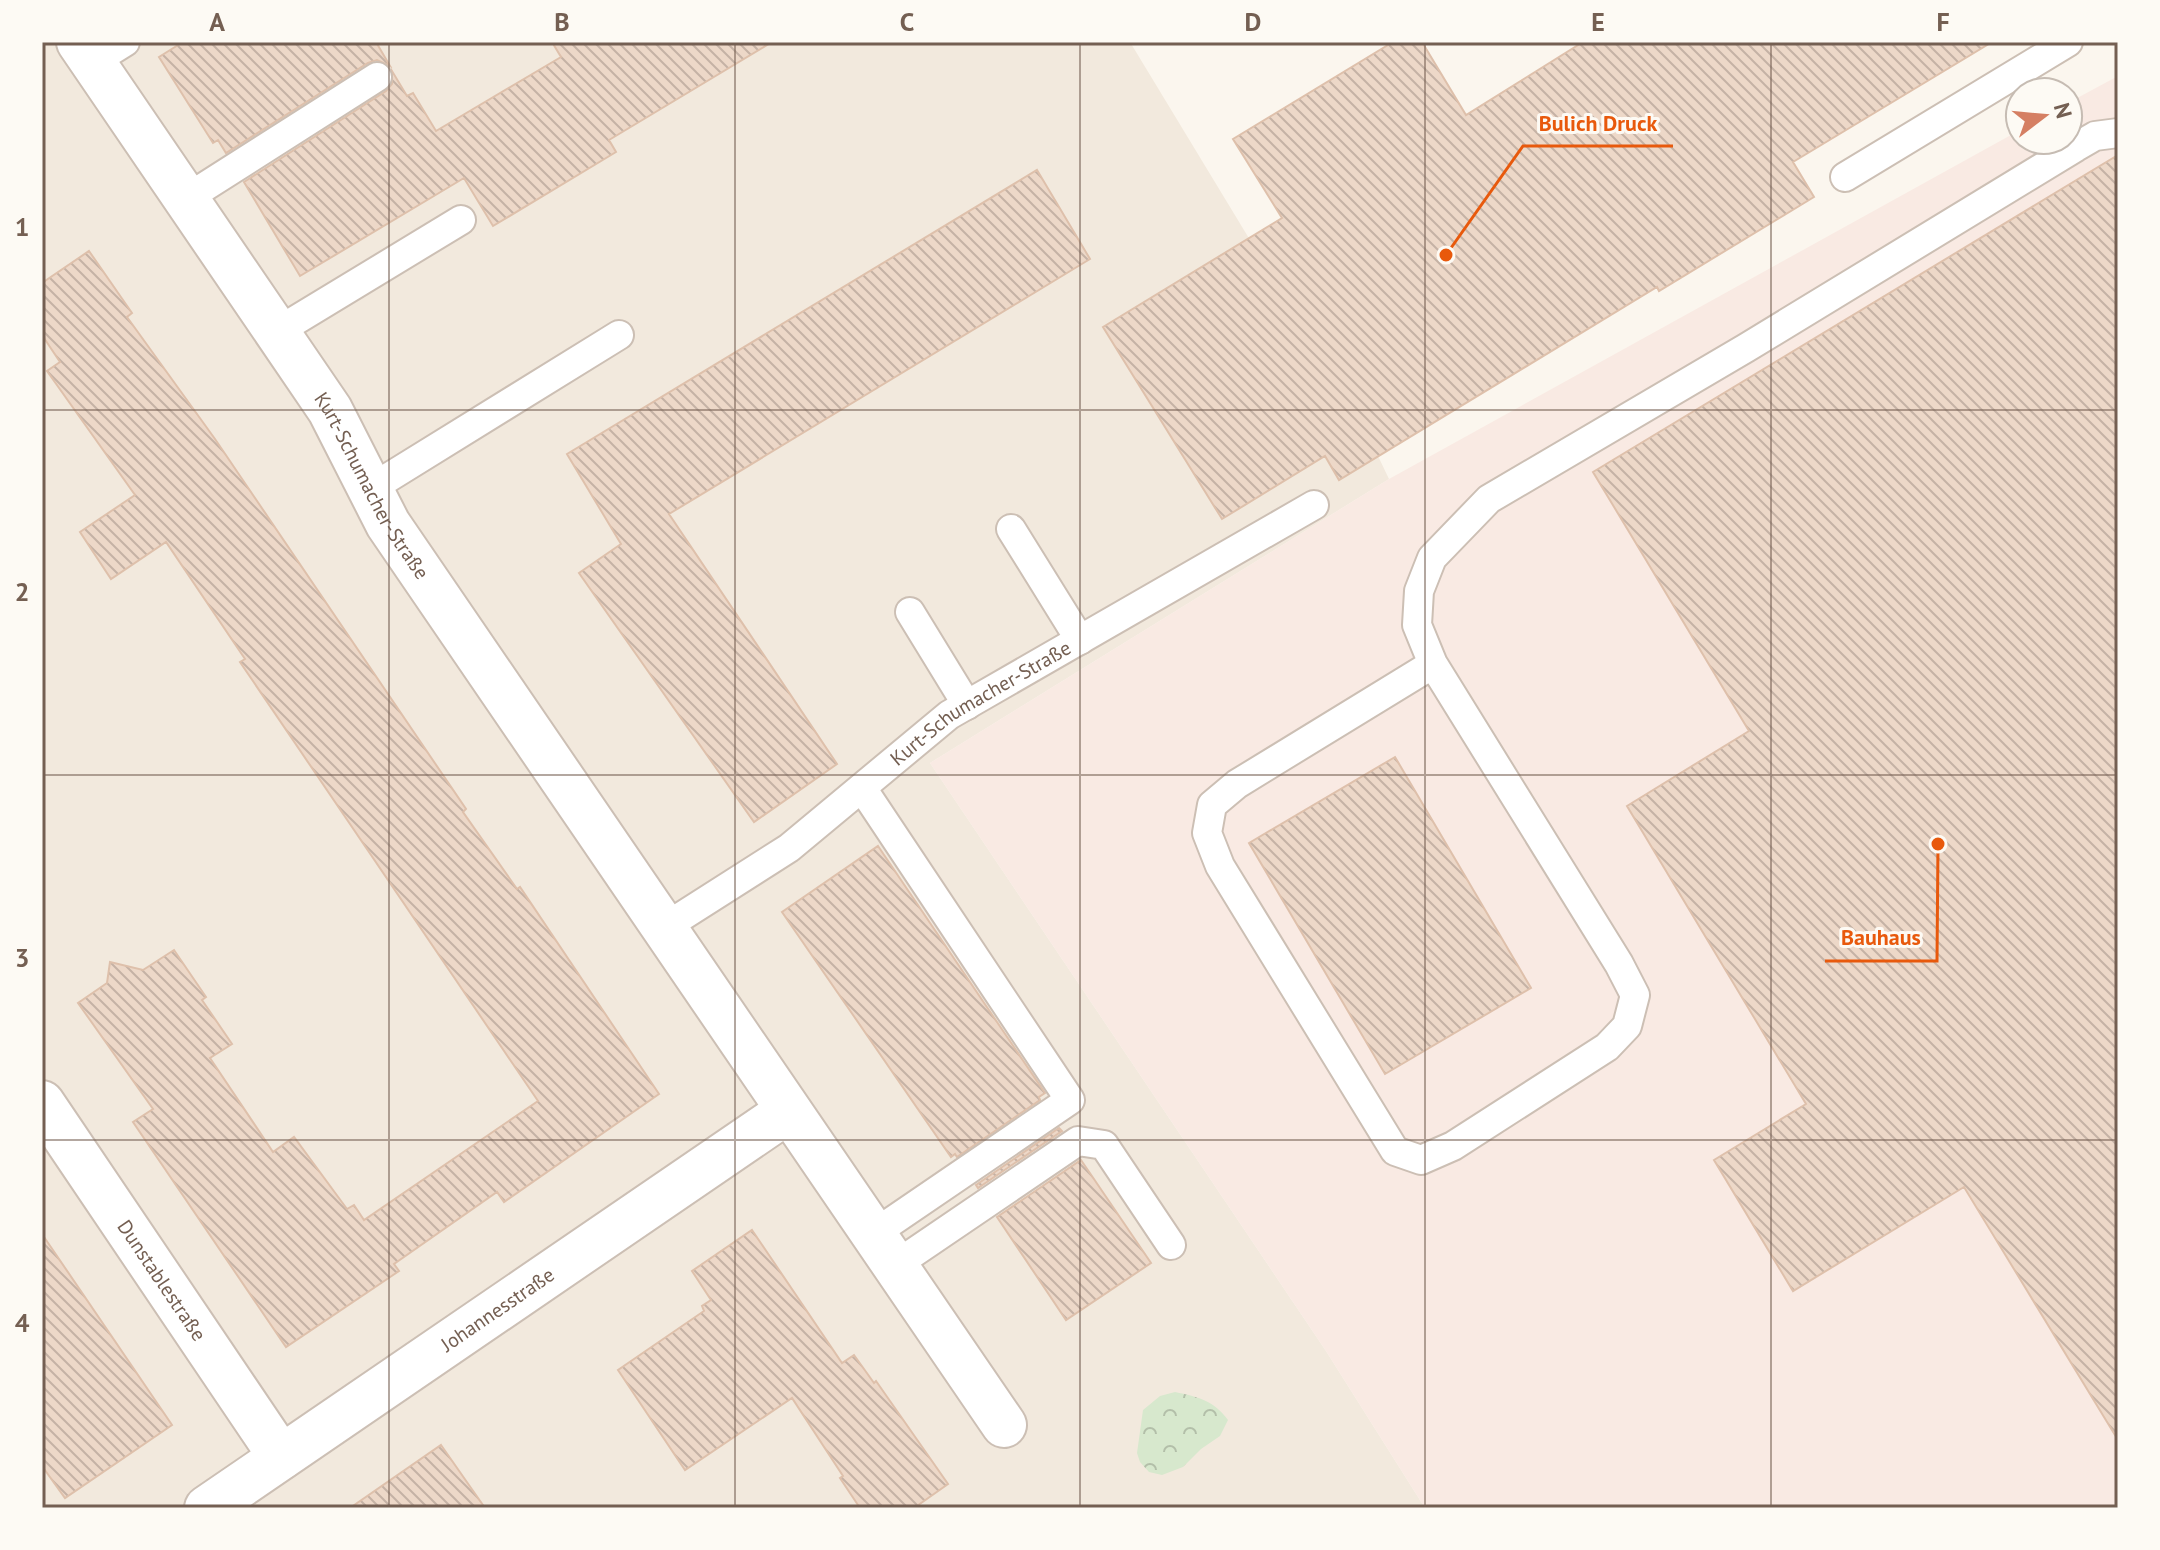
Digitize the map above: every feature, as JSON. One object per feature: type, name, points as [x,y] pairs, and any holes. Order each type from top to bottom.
[{"type":"street","name":"Kurt-Schumacher-Straße","points":[[99,49],[187,198],[330,410],[396,537],[1004,1425]]},
{"type":"street","name":"Dunstablestraße","points":[[42,1103],[281,1457]]},
{"type":"street","name":"Johannesstraße","points":[[207,1508],[788,1111]]},
{"type":"lane","points":[[1845,177],[2068,42]]},
{"type":"lane","points":[[187,198],[377,77]]},
{"type":"lane","points":[[1433,664],[1237,784],[1212,805],[1207,833],[1220,866],[1395,1151],[1421,1160],[1453,1146],[1607,1047],[1627,1026],[1635,995],[1619,964],[1433,664],[1417,625],[1419,591],[1432,558],[1489,499],[1746,348],[2095,136],[2118,133]]},
{"type":"lane","points":[[278,331],[461,220]]},
{"type":"lane","points":[[370,489],[619,335]]},
{"type":"lane","name":"Kurt-Schumacher-Straße","points":[[665,927],[789,848],[949,715],[1314,505]]},
{"type":"lane","points":[[1011,529],[1080,640]]},
{"type":"lane","points":[[910,612],[967,705]]},
{"type":"lane","points":[[862,788],[1070,1100],[883,1250]]},
{"type":"lane","points":[[883,1250],[1078,1141],[1104,1145],[1171,1245]]},
{"type":"shaded area","points":[[42,42],[1130,42],[1367,433],[1389,479],[930,763],[1326,1351],[1425,1508],[42,1508]]},
{"type":"shaded area","points":[[2118,76],[2118,1508],[1425,1508],[1326,1351],[930,763],[1389,479],[2004,139],[2004,156],[2084,156],[2084,94]]},
{"type":"green space","points":[[1175,1392],[1205,1401],[1228,1420],[1220,1436],[1183,1467],[1162,1475],[1149,1472],[1137,1453],[1143,1410],[1160,1396]]},
{"type":"building","points":[[183,42],[376,42],[390,66],[377,60],[368,63],[226,153],[218,140],[213,143],[159,57]]},
{"type":"building","points":[[552,42],[772,42],[609,140],[616,152],[493,226],[464,178],[300,276],[244,182],[386,91],[392,84],[392,71],[407,96],[413,93],[436,131],[561,57]]},
{"type":"building","points":[[1393,42],[1422,42],[1466,115],[1583,42],[1992,42],[1793,162],[1814,197],[1659,291],[1657,287],[1339,480],[1325,456],[1222,519],[1103,327],[1282,218],[1233,139]]},
{"type":"building","points":[[2118,155],[2118,1440],[1964,1187],[1793,1291],[1714,1160],[1806,1104],[1627,806],[1749,731],[1593,472]]},
{"type":"building","points":[[1037,170],[1090,259],[669,514],[837,764],[754,822],[579,573],[621,544],[567,454]]},
{"type":"building","points":[[89,251],[132,313],[127,317],[215,439],[466,809],[463,812],[517,889],[520,887],[659,1094],[504,1202],[497,1192],[394,1264],[399,1271],[286,1347],[133,1122],[153,1109],[78,1003],[107,983],[110,962],[143,970],[174,950],[206,997],[202,1000],[232,1044],[210,1058],[273,1152],[294,1137],[347,1209],[354,1205],[364,1220],[538,1101],[240,662],[245,659],[166,542],[111,579],[80,532],[135,495],[47,371],[60,362],[42,335],[42,283]]},
{"type":"building","points":[[1395,757],[1531,988],[1385,1074],[1249,843]]},
{"type":"building","points":[[878,846],[1045,1093],[1039,1097],[1040,1100],[957,1157],[955,1154],[951,1157],[782,912]]},
{"type":"building","points":[[1059,1128],[1062,1131],[978,1188],[976,1185]]},
{"type":"building","points":[[1081,1160],[1151,1263],[1066,1320],[997,1217]]},
{"type":"building","points":[[752,1230],[842,1363],[854,1355],[874,1383],[876,1381],[948,1484],[914,1508],[860,1508],[792,1398],[685,1470],[618,1370],[704,1311],[702,1306],[711,1300],[692,1271]]},
{"type":"building","points":[[42,1234],[172,1425],[65,1498],[42,1466]]},
{"type":"building","points":[[441,1445],[485,1508],[350,1508]]},
{"type":"place","name":"Bulich Druck","points":[[1446,255]]},
{"type":"place","name":"Bauhaus","points":[[1938,844]]}]
